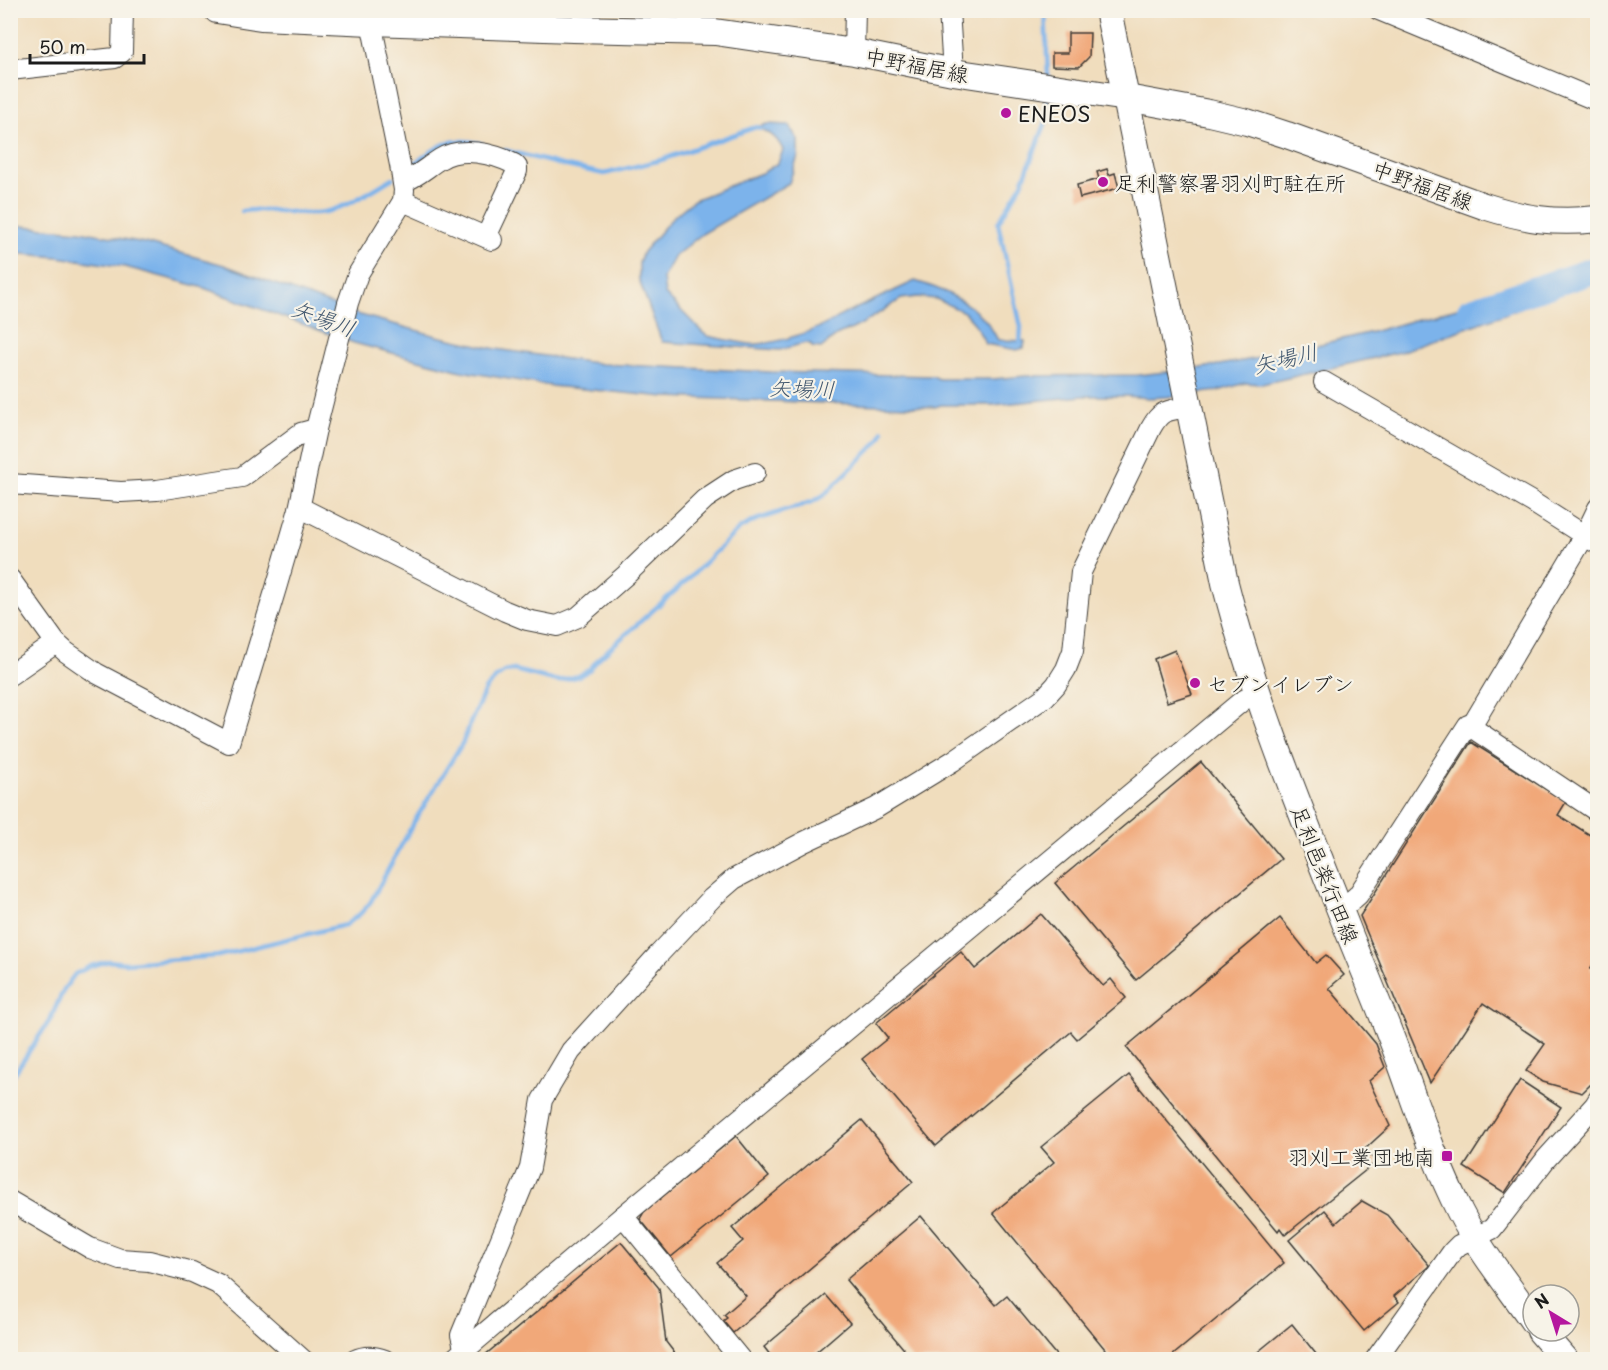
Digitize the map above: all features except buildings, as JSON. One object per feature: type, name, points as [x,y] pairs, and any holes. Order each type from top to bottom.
[{"type":"main road","name":"中野福居線","points":[[217,10],[261,17],[361,18],[716,32],[854,52],[952,72],[1209,113],[1257,125],[1513,215],[1561,222],[1598,219]]},
{"type":"main road","points":[[1108,10],[1126,98]]},
{"type":"main road","name":"足利邑楽行田線","points":[[1126,98],[1225,583],[1257,693],[1400,1062],[1428,1141],[1474,1238],[1521,1304]]},
{"type":"main road","points":[[1551,1343],[1565,1359]]},
{"type":"street","points":[[10,70],[115,58],[122,52],[123,10]]},
{"type":"street","points":[[854,52],[855,10]]},
{"type":"street","points":[[949,10],[952,72]]},
{"type":"street","points":[[1379,10],[1598,101]]},
{"type":"street","points":[[10,579],[56,643],[96,673],[229,743],[299,509],[336,345],[358,274],[403,191],[413,178],[441,158],[452,153],[486,154],[507,160],[517,167],[517,171],[489,238],[403,191],[361,18]]},
{"type":"street","points":[[1324,382],[1532,502],[1591,540]]},
{"type":"street","points":[[459,1354],[461,1335],[530,1168],[542,1100],[571,1052],[658,955],[712,898],[734,879],[876,808],[953,761],[1045,698],[1066,669],[1072,651],[1081,572],[1151,428],[1162,412],[1188,404]]},
{"type":"street","points":[[10,484],[121,492],[156,490],[242,477],[301,433],[316,429]]},
{"type":"street","points":[[299,509],[400,557],[505,611],[527,620],[557,626],[578,617],[627,574],[705,499],[734,480],[755,473]]},
{"type":"street","points":[[1471,727],[1591,540],[1598,508]]},
{"type":"street","points":[[10,675],[56,643]]},
{"type":"street","points":[[459,1354],[1242,701],[1257,693]]},
{"type":"street","points":[[1340,908],[1358,895],[1468,725],[1598,812]]},
{"type":"street","points":[[1375,1359],[1445,1259],[1459,1245],[1491,1229],[1546,1159],[1597,1104]]},
{"type":"street","points":[[10,1201],[90,1248],[120,1259],[149,1261],[192,1272],[218,1284],[303,1359]]},
{"type":"street","points":[[623,1216],[741,1359]]},
{"type":"street","points":[[355,1359],[363,1356],[385,1359]]},
{"type":"water","points":[[767,124],[789,125],[798,140],[798,156],[789,183],[702,234],[675,256],[663,278],[665,294],[703,333],[750,344],[772,342],[823,325],[915,281],[944,291],[961,301],[985,320],[998,340],[1025,341],[1024,348],[1017,350],[986,344],[974,323],[964,312],[936,299],[917,297],[901,299],[862,324],[840,333],[821,348],[805,343],[780,350],[662,342],[639,280],[639,263],[643,252],[673,217],[694,200],[764,172],[778,163],[783,150],[781,145],[772,135],[756,127]]},
{"type":"water","points":[[11,225],[80,231],[145,243],[224,265],[357,314],[437,336],[496,349],[602,364],[771,372],[933,376],[939,379],[1138,375],[1202,368],[1265,357],[1372,332],[1499,296],[1518,309],[1400,352],[1262,384],[1245,383],[1218,391],[1166,397],[1083,396],[993,405],[935,407],[666,397],[551,386],[461,371],[354,343],[201,287],[125,267],[11,253]]},
{"type":"waterway","points":[[1045,10],[1048,77]]},
{"type":"waterway","points":[[1020,345],[1021,327],[998,223],[1022,183],[1046,122],[1047,94]]},
{"type":"waterway","points":[[504,150],[604,174],[661,160],[756,127],[761,128]]},
{"type":"waterway","points":[[408,168],[434,149],[450,142],[470,141],[482,144]]},
{"type":"waterway","points":[[242,211],[326,212],[356,200],[393,178]]},
{"type":"waterway","name":"矢場川","points":[[1470,311],[1598,269]]},
{"type":"waterway","points":[[10,1080],[50,1020],[64,989],[75,974],[91,966],[109,961],[126,963],[218,956],[345,925],[360,914],[370,903],[414,822],[463,742],[486,688],[497,677],[504,672],[514,670],[558,681],[579,676],[590,669],[600,657],[684,583],[739,529],[756,520],[814,501],[824,495],[877,443],[883,431]]},
{"type":"place","name":"ENEOS","points":[[1006,113]]},
{"type":"place","name":"足利警察署羽刈町駐在所","points":[[1103,182]]},
{"type":"place","name":"セブンイレブン","points":[[1195,683]]},
{"type":"place","name":"羽刈工業団地南","points":[[1447,1156]]}]
